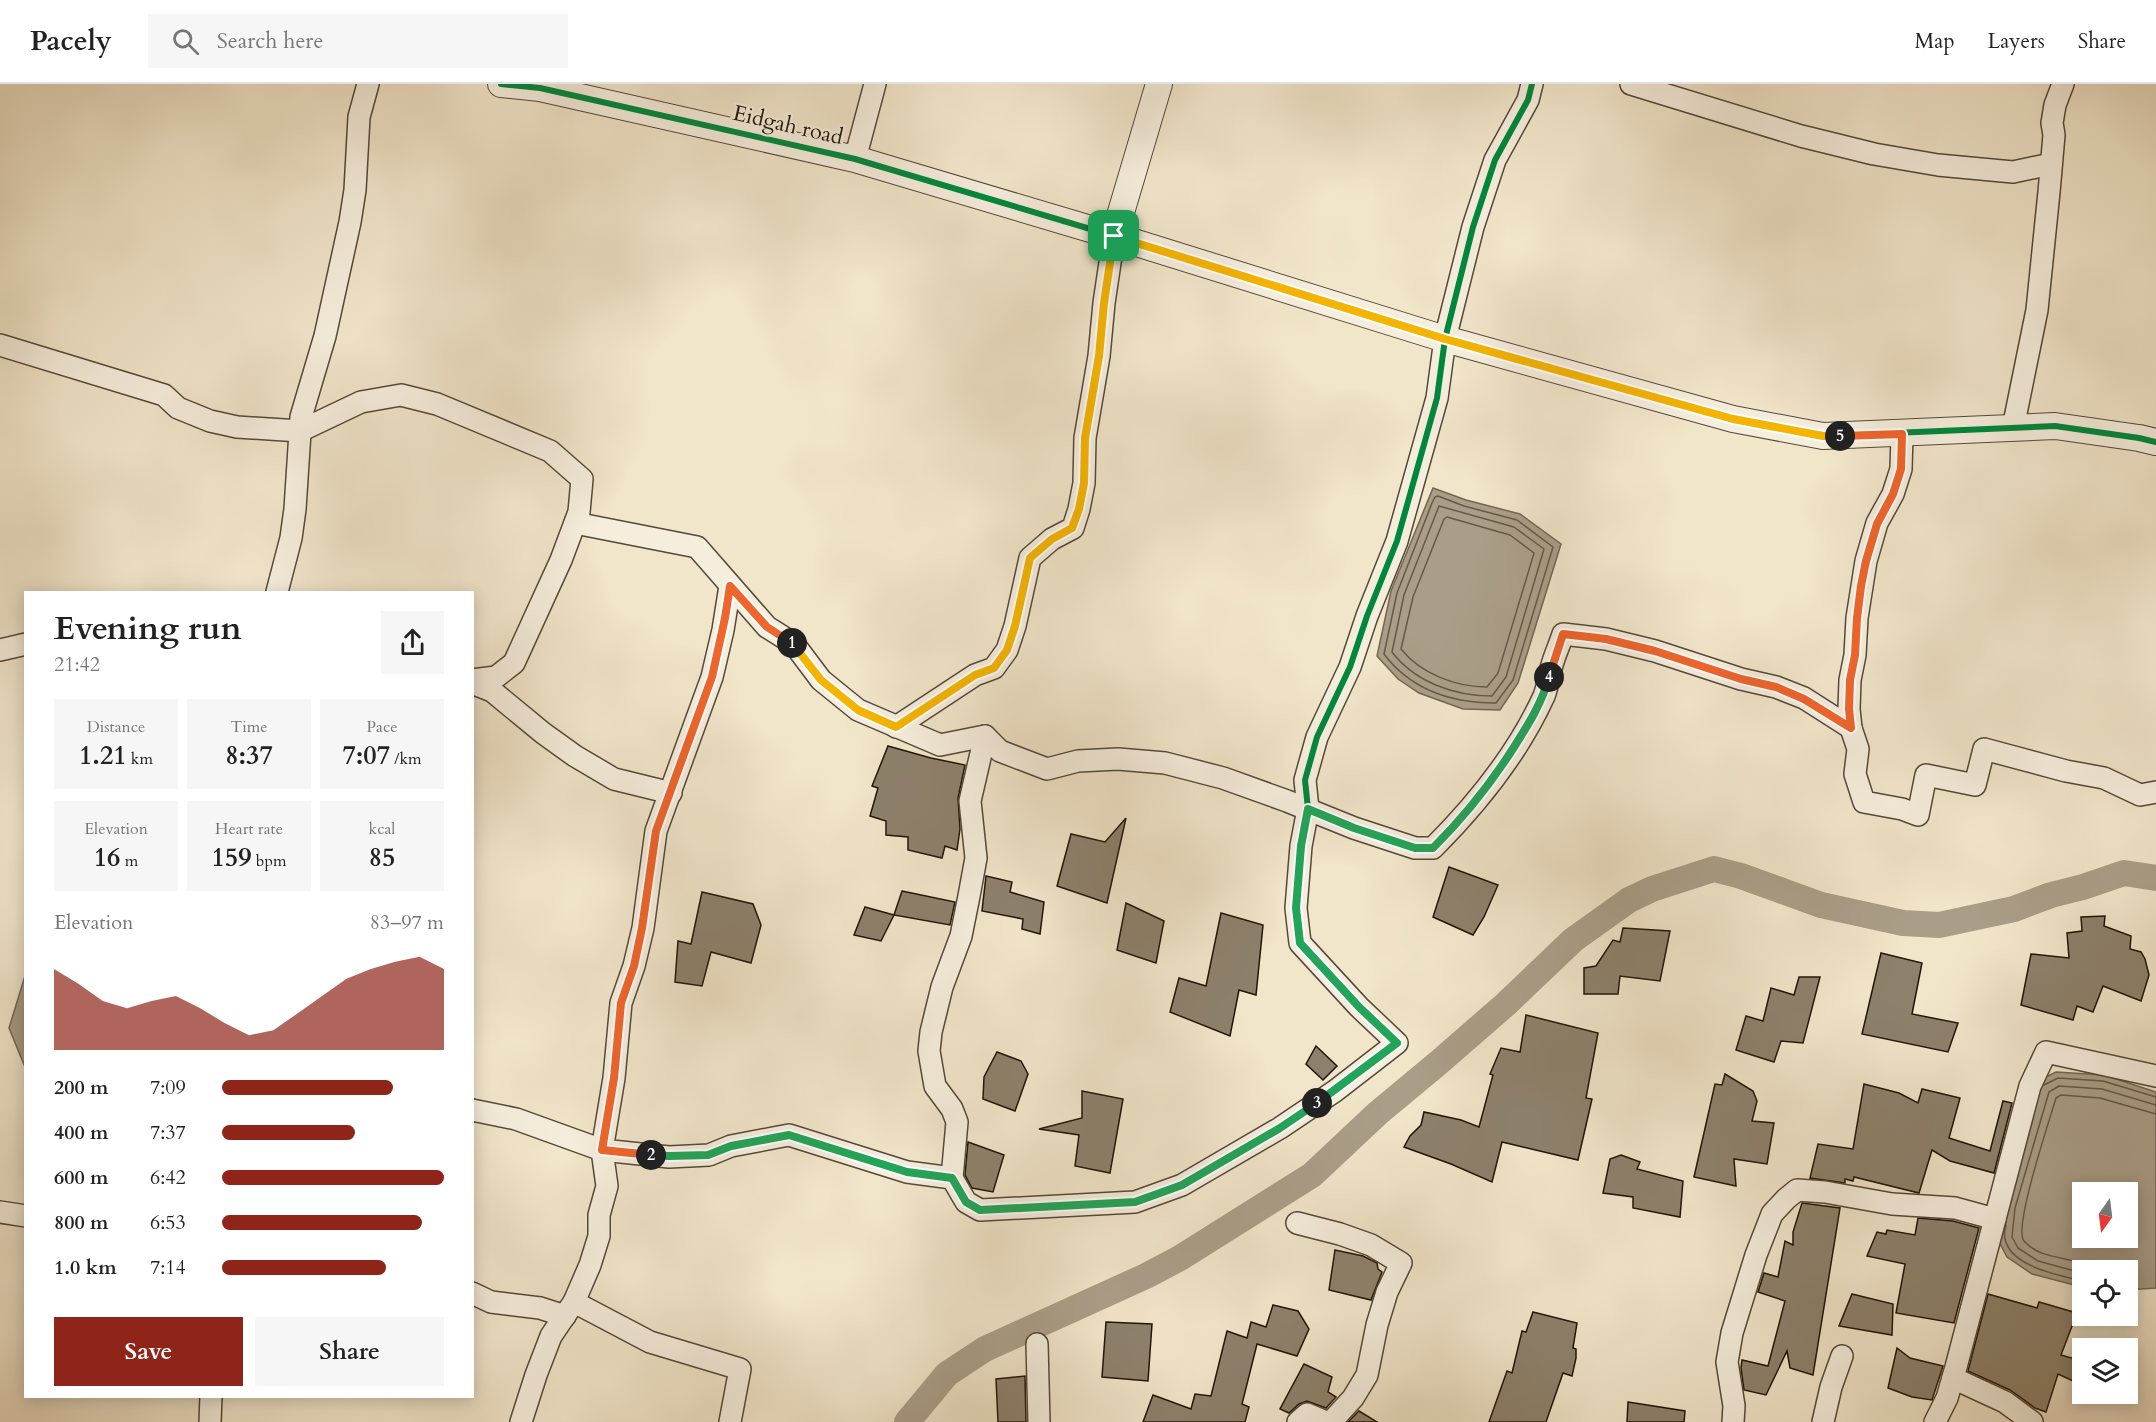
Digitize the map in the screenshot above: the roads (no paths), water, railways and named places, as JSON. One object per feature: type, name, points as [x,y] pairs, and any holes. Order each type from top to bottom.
[{"type":"street","points":[[277,591],[291,538],[295,509],[301,417],[329,319],[350,222],[355,190],[359,117],[368,84]]},
{"type":"street","name":"Eidgah road","points":[[501,84],[540,86],[855,159],[1114,236],[1445,339],[1733,419],[1823,436],[2055,426],[2156,442]]},
{"type":"street","points":[[855,159],[875,84]]},
{"type":"street","points":[[896,727],[975,675],[994,668],[1010,642],[1030,558],[1052,539],[1072,528],[1079,509],[1084,483],[1085,438],[1099,356],[1114,236],[1159,84]]},
{"type":"street","points":[[985,736],[970,801],[976,858],[961,936],[942,987],[931,1032],[929,1051],[935,1086],[952,1109],[957,1122],[952,1178],[966,1202],[980,1210],[1135,1202],[1182,1185],[1280,1128],[1335,1091],[1397,1043],[1359,1007],[1300,943],[1296,908],[1301,846],[1308,809],[1305,780],[1317,737],[1350,667],[1367,616],[1397,541],[1437,398],[1445,339],[1473,226],[1495,160],[1528,100],[1532,84]]},
{"type":"street","points":[[1631,84],[1801,136],[1874,154],[1938,165],[2013,172],[2051,164]]},
{"type":"street","points":[[2013,428],[2037,310],[2054,135],[2052,123],[2062,84]]},
{"type":"street","points":[[0,345],[164,395],[177,408],[210,421],[237,427],[300,431],[361,402],[401,395],[437,404],[550,451],[582,479],[579,512],[561,560],[514,663],[496,677],[474,681]]},
{"type":"street","points":[[1902,434],[1901,469],[1893,494],[1877,524],[1864,569],[1857,618],[1855,655],[1850,680],[1851,728],[1858,749],[1855,774],[1864,802],[1902,809],[1918,815],[1926,775],[1975,785],[1984,749],[2066,771],[2104,778],[2140,795],[2156,792]]},
{"type":"street","points":[[575,523],[697,547],[767,627],[794,644],[821,680],[858,710],[940,745],[985,736]]},
{"type":"street","points":[[521,1422],[551,1336],[570,1309],[590,1265],[599,1236],[599,1215],[607,1186],[602,1150],[614,1078],[621,1003],[634,966],[642,928],[656,831],[712,677],[730,586]]},
{"type":"street","points":[[985,736],[1000,751],[1047,769],[1078,761],[1118,759],[1165,763],[1223,778],[1354,828],[1415,848],[1433,848],[1459,823],[1486,790],[1526,729],[1545,694],[1563,634],[1606,639],[1655,651],[1741,679],[1776,687],[1804,699],[1851,728]]},
{"type":"street","points":[[0,650],[24,644]]},
{"type":"street","points":[[474,682],[492,691],[543,734],[575,756],[614,778],[671,793]]},
{"type":"street","points":[[1935,1422],[1947,1398],[1953,1378],[2030,1086],[2046,1053],[2156,1076]]},
{"type":"street","points":[[474,1110],[516,1119],[602,1150],[669,1156],[708,1155],[731,1146],[789,1135],[907,1172],[952,1178]]},
{"type":"street","points":[[1733,1422],[1734,1406],[1727,1362],[1732,1333],[1756,1255],[1772,1214],[1785,1199],[1797,1190],[1825,1192],[1892,1204],[1955,1208],[1995,1219]]},
{"type":"street","points":[[0,1212],[24,1216]]},
{"type":"street","points":[[1297,1223],[1371,1245],[1401,1263],[1387,1292],[1377,1325],[1367,1375],[1353,1398],[1331,1422]]},
{"type":"street","points":[[474,1294],[491,1302],[570,1309],[650,1342],[740,1370],[730,1422]]},
{"type":"street","points":[[1036,1344],[1039,1422]]},
{"type":"street","points":[[1823,1422],[1831,1387],[1842,1356]]},
{"type":"street","points":[[1953,1378],[2005,1402],[2032,1422]]},
{"type":"street","points":[[210,1422],[211,1398]]},
{"type":"street","points":[[1298,1422],[1306,1414],[1326,1422]]},
{"type":"water","points":[[1433,488],[1466,500],[1520,514],[1561,544],[1518,683],[1500,710],[1463,709],[1419,693],[1398,679],[1377,656],[1391,591]]},
{"type":"water","points":[[24,979],[24,1065],[9,1028]]},
{"type":"water","points":[[2056,1072],[2104,1075],[2156,1092],[2156,1288],[2138,1289],[2138,1260],[2072,1260],[2072,1284],[2032,1274],[2007,1257],[1998,1240],[2038,1081]]},
{"type":"waterway","points":[[907,1422],[947,1374],[985,1349],[1146,1276],[1180,1258],[1312,1175],[1378,1113],[1506,1004],[1573,940],[1629,900],[1652,889],[1714,869],[1741,876],[1821,905],[1903,923],[1939,925],[2014,909],[2124,873],[2156,878]]}]
